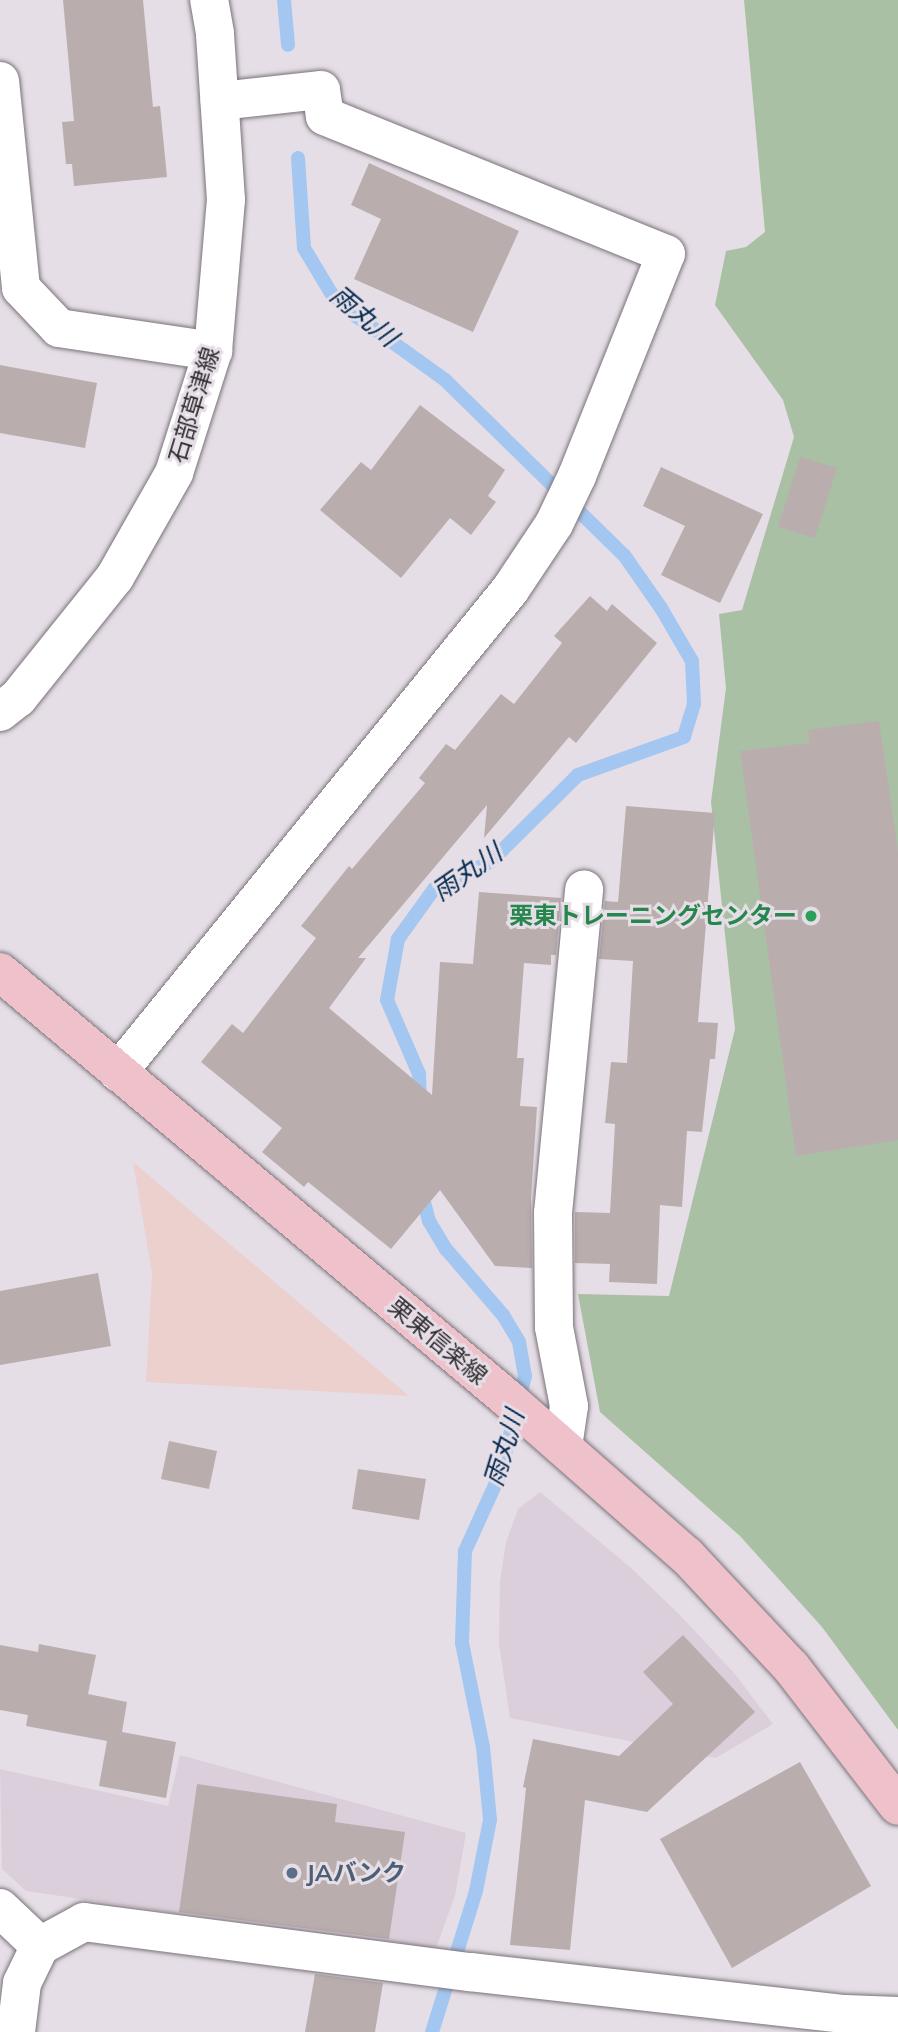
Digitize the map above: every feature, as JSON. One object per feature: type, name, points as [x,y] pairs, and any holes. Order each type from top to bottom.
[{"type":"main road","name":"栗東信楽線","points":[[0,972],[508,1399],[688,1556],[791,1667],[898,1806]]},
{"type":"street","name":"石部草津線","points":[[0,712],[18,698],[115,577],[174,473],[213,351],[226,200],[215,33],[209,0]]},
{"type":"street","points":[[0,81],[21,288],[60,328],[213,351]]},
{"type":"street","points":[[118,1072],[510,590],[554,524],[577,476],[666,254],[325,116],[321,90],[220,101]]},
{"type":"street","points":[[551,1436],[569,1406],[554,1327],[553,1213],[584,889]]},
{"type":"street","points":[[0,1908],[40,1947]]},
{"type":"street","points":[[16,2032],[22,1983],[40,1947],[84,1922],[470,1972],[831,2012],[898,2016]]},
{"type":"shaded area","points":[[133,1162],[409,1396],[146,1382],[152,1273]]},
{"type":"shaded area","points":[[540,1492],[630,1567],[680,1615],[735,1674],[773,1724],[716,1758],[510,1718],[499,1644],[500,1581],[506,1542],[518,1509]]},
{"type":"shaded area","points":[[180,1755],[466,1833],[455,1896],[435,1951],[26,1891],[2,1869],[0,1769],[168,1806]]},
{"type":"green space","name":"栗東トレーニングセンター","points":[[744,0],[898,0],[898,1730],[822,1627],[740,1536],[600,1412],[578,1294],[669,1296],[735,1029],[711,802],[726,688],[719,614],[742,610],[794,437],[783,400],[715,305],[726,251],[746,247],[765,232]]},
{"type":"building","points":[[63,0],[143,0],[153,107],[160,106],[167,177],[74,186],[72,164],[66,164],[62,122],[74,121]]},
{"type":"building","points":[[369,163],[519,231],[473,332],[354,279],[381,219],[351,205]]},
{"type":"building","points":[[0,365],[97,383],[85,448],[0,433]]},
{"type":"building","points":[[420,405],[505,470],[488,496],[496,502],[471,535],[450,518],[401,578],[320,510],[361,462],[371,470]]},
{"type":"building","points":[[800,457],[837,468],[815,538],[778,527]]},
{"type":"building","points":[[661,467],[763,514],[720,603],[661,575],[685,526],[643,506]]},
{"type":"building","points":[[590,596],[607,611],[612,604],[657,643],[576,743],[569,737],[484,838],[487,805],[358,958],[366,958],[329,1008],[432,1095],[440,962],[473,964],[479,892],[561,898],[556,955],[551,955],[551,965],[524,963],[517,1058],[524,1058],[520,1106],[537,1107],[531,1198],[532,1268],[495,1266],[440,1190],[391,1249],[308,1182],[304,1187],[262,1152],[282,1128],[201,1062],[232,1024],[243,1033],[316,938],[301,926],[349,866],[352,869],[425,783],[419,778],[446,744],[455,750],[501,694],[514,704],[562,643],[554,636]]},
{"type":"building","points":[[879,721],[898,851],[898,1140],[796,1156],[740,751],[810,743],[808,730]]},
{"type":"building","points":[[626,806],[715,813],[698,1022],[718,1023],[715,1059],[710,1059],[702,1132],[687,1131],[682,1207],[660,1205],[657,1284],[609,1282],[610,1264],[575,1263],[575,1212],[610,1213],[615,1124],[605,1123],[611,1062],[627,1063],[633,961],[599,959],[605,901],[618,902]]},
{"type":"building","points":[[98,1273],[111,1346],[0,1365],[0,1291]]},
{"type":"building","points":[[169,1441],[217,1451],[209,1489],[161,1479]]},
{"type":"building","points":[[358,1469],[426,1479],[419,1520],[352,1509]]},
{"type":"building","points":[[683,1635],[755,1712],[647,1812],[585,1800],[570,1950],[510,1945],[526,1788],[523,1787],[533,1739],[619,1756],[673,1704],[643,1672]]},
{"type":"building","points":[[39,1644],[96,1655],[88,1694],[127,1702],[122,1732],[176,1742],[166,1798],[99,1786],[107,1741],[26,1726],[28,1715],[0,1710],[0,1645],[38,1652]]},
{"type":"building","points":[[800,1762],[871,1886],[732,1968],[660,1839]]},
{"type":"building","name":"JAバンク","points":[[197,1784],[337,1804],[335,1822],[405,1832],[389,1939],[179,1912]]},
{"type":"building","points":[[315,1974],[383,1983],[375,2032],[305,2032]]},
{"type":"waterway","name":"雨丸川","points":[[284,0],[288,45]]},
{"type":"waterway","name":"雨丸川","points":[[298,158],[304,248],[331,293],[356,316],[445,380],[624,555],[661,608],[692,661],[694,704],[684,737],[578,775],[490,862],[434,889],[398,939],[387,1000],[419,1074],[420,1101]]},
{"type":"waterway","name":"雨丸川","points":[[421,1191],[429,1221],[446,1249],[503,1315],[519,1342],[525,1376],[500,1474],[465,1551],[462,1643],[483,1747],[490,1820],[476,1891],[432,2032]]},
{"type":"place","name":"栗東トレーニングセンター","points":[[811,916]]},
{"type":"place","name":"JAバンク","points":[[292,1873]]}]
